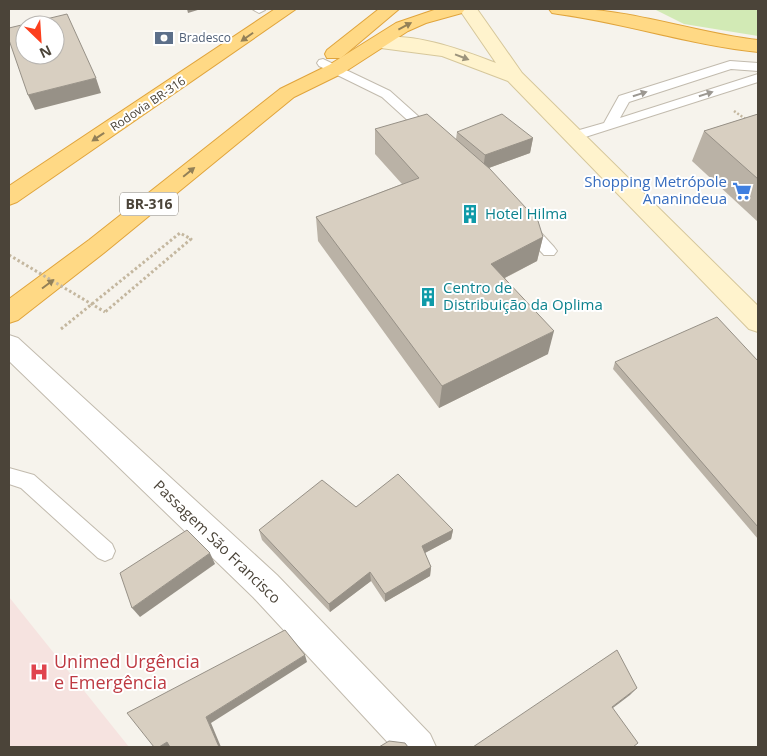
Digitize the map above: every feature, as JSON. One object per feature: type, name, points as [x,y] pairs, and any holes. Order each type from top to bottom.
[{"type":"highway","points":[[209,63],[214,41],[259,9]]},
{"type":"highway","name":"Rodovia BR-316","points":[[9,197],[287,9]]},
{"type":"highway","name":"BR-316","points":[[9,313],[98,246],[287,93],[329,66],[390,9]]},
{"type":"highway","points":[[329,66],[380,43],[402,27],[420,19],[456,9]]},
{"type":"highway","points":[[558,9],[589,12],[698,37],[758,46]]},
{"type":"highway","points":[[623,9],[654,26]]},
{"type":"main road","points":[[468,9],[514,76],[758,322]]},
{"type":"main road","points":[[380,43],[414,45],[447,51],[514,76]]},
{"type":"street","name":"Passagem São Francisco","points":[[9,345],[265,586],[417,747]]},
{"type":"lane","points":[[609,126],[624,99],[730,65],[758,67]]},
{"type":"lane","points":[[329,66],[386,94],[443,145]]},
{"type":"lane","points":[[574,136],[758,78]]},
{"type":"lane","points":[[518,217],[549,251]]},
{"type":"lane","points":[[9,476],[27,480],[105,551]]},
{"type":"path","points":[[9,255],[105,312],[190,239],[180,233],[62,329]]},
{"type":"shaded area","name":"Unimed Urgência e Emergência","points":[[9,597],[129,747],[9,747]]},
{"type":"green space","points":[[654,9],[758,9],[758,36],[684,24]]},
{"type":"building","points":[[67,14],[96,78],[28,95],[18,65],[65,65],[65,15],[63,15]]},
{"type":"building","points":[[15,27],[15,57],[9,40],[9,28]]},
{"type":"building","points":[[427,114],[490,169],[538,221],[543,237],[491,264],[554,331],[442,386],[316,217],[419,178],[375,129]]},
{"type":"building","points":[[502,114],[533,138],[485,155],[457,132]]},
{"type":"building","points":[[758,114],[758,179],[704,131]]},
{"type":"building","points":[[717,317],[758,361],[758,527],[615,362]]},
{"type":"building","points":[[398,474],[453,530],[422,546],[431,567],[385,594],[370,572],[329,604],[259,530],[322,480],[356,507]]},
{"type":"building","points":[[187,530],[210,553],[132,608],[120,573]]},
{"type":"building","points":[[285,630],[305,655],[206,717],[219,747],[170,747],[167,742],[159,747],[154,747],[127,713]]},
{"type":"building","points":[[617,650],[637,688],[612,707],[638,743],[633,747],[473,747]]},
{"type":"building","points":[[389,741],[405,743],[408,747],[379,747]]},
{"type":"place","name":"Bradesco","points":[[164,38]]},
{"type":"place","name":"Shopping Metrópole Ananindeua","points":[[742,191]]},
{"type":"place","name":"Hotel Hilma","points":[[470,214]]},
{"type":"place","name":"Centro de Distribuição da Oplima","points":[[428,297]]},
{"type":"place","name":"Unimed Urgência e Emergência","points":[[39,672]]}]
